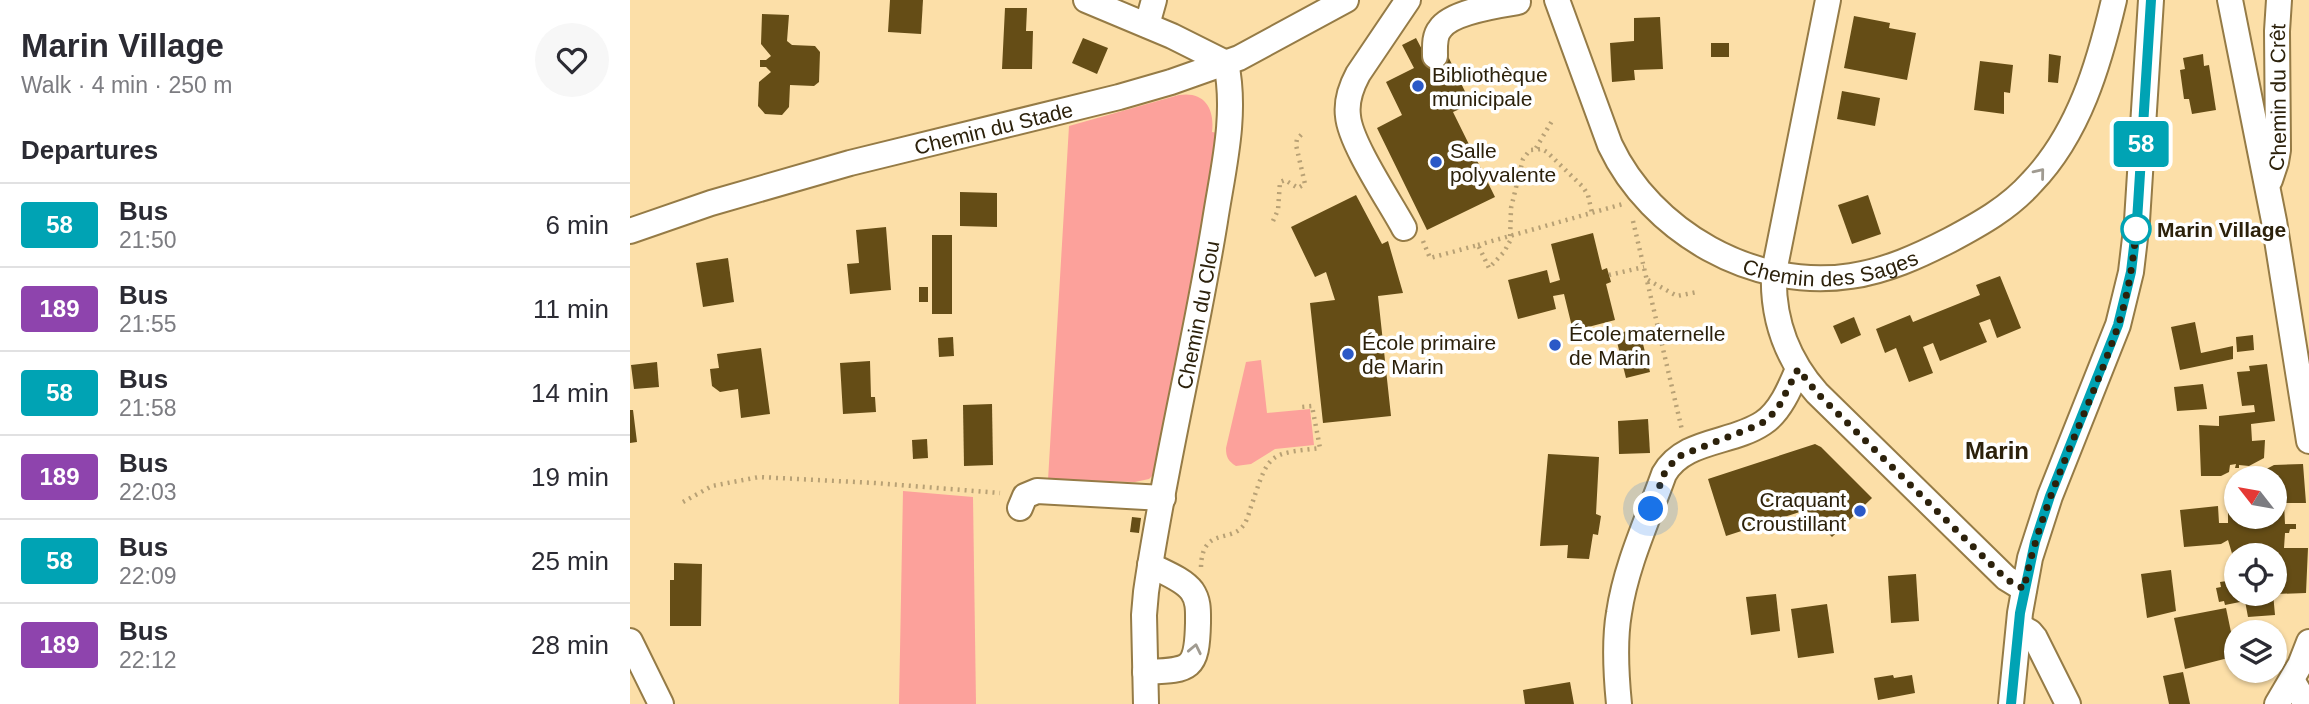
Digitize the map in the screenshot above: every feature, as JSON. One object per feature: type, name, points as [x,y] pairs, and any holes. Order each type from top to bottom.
[{"type":"street","points":[[1086,0],[1227,63]]},
{"type":"street","points":[[1147,25],[1154,0]]},
{"type":"street","name":"Chemin du Stade","points":[[630,231],[711,203],[850,163],[1119,97],[1227,63],[1346,0]]},
{"type":"street","points":[[1404,228],[1355,141],[1348,118],[1348,107],[1352,84],[1408,0]]},
{"type":"street","name":"Chemin des Sages","points":[[1557,0],[1610,145],[1620,166],[1640,192],[1672,223],[1709,249],[1736,262],[1774,272],[1825,278],[1868,273],[1908,260],[1989,218],[2018,197],[2061,143],[2092,81],[2114,0]]},
{"type":"street","points":[[1828,0],[1774,272],[1777,323],[1790,355],[1817,393],[2006,579],[2024,589]]},
{"type":"street","points":[[2011,704],[2024,589],[2039,527],[2108,353],[2126,299],[2135,246],[2151,0]]},
{"type":"street","points":[[2230,0],[2267,185]]},
{"type":"street","name":"Chemin du Crêt","points":[[2279,0],[2278,150],[2267,185],[2309,441]]},
{"type":"street","points":[[1434,56],[1437,33],[1445,22],[1484,9],[1518,2]]},
{"type":"street","name":"Chemin du Clou","points":[[1146,704],[1144,615],[1150,565],[1205,279],[1227,142],[1230,102],[1227,63]]},
{"type":"street","points":[[1619,704],[1617,632],[1622,593],[1664,474],[1677,457],[1761,424],[1777,410],[1798,369]]},
{"type":"street","points":[[1023,502],[1037,491],[1163,498]]},
{"type":"street","points":[[1145,672],[1183,668],[1190,664],[1195,656],[1198,608],[1194,594],[1184,584],[1150,565]]},
{"type":"street","points":[[2019,626],[2035,638],[2068,704]]},
{"type":"street","points":[[630,641],[662,704]]},
{"type":"street","points":[[2277,704],[2292,680],[2309,642]]},
{"type":"street","points":[[2292,680],[2306,704]]},
{"type":"path","points":[[1536,148],[1552,121]]},
{"type":"path","points":[[1273,221],[1278,210],[1280,182],[1285,180],[1298,188],[1306,184],[1296,145],[1302,134]]},
{"type":"path","points":[[1478,244],[1489,270],[1504,252],[1511,235],[1511,208],[1523,159],[1530,150],[1536,148],[1547,152],[1583,187],[1588,195],[1592,213]]},
{"type":"path","points":[[1430,258],[1607,209]]},
{"type":"path","points":[[1632,215],[1687,452]]},
{"type":"path","points":[[1609,275],[1644,267]]},
{"type":"path","points":[[1647,279],[1677,296],[1697,292]]},
{"type":"path","points":[[1194,594],[1199,584],[1202,553],[1206,546],[1219,536],[1242,527],[1266,465],[1278,454],[1320,448],[1312,405],[1301,407]]},
{"type":"path","points":[[683,502],[712,486],[759,477],[874,483],[1023,502]]},
{"type":"shaded area","points":[[1179,95],[1195,96],[1206,103],[1212,116],[1212,132],[1218,133],[1189,302],[1154,474],[1149,479],[1135,482],[1048,480],[1069,126]]},
{"type":"shaded area","points":[[1261,360],[1267,413],[1310,409],[1314,445],[1275,449],[1251,464],[1236,466],[1228,458],[1226,448],[1246,362]]},
{"type":"shaded area","points":[[903,491],[973,497],[976,704],[899,704]]},
{"type":"building","points":[[890,0],[923,0],[921,34],[888,32]]},
{"type":"building","points":[[1005,8],[1027,8],[1026,31],[1033,31],[1032,69],[1002,69]]},
{"type":"building","points":[[762,14],[789,15],[787,41],[792,45],[815,46],[820,52],[819,82],[814,86],[790,85],[789,107],[782,115],[765,114],[758,106],[759,82],[771,72],[766,67],[760,67],[760,60],[771,56],[761,44]]},
{"type":"building","points":[[1854,16],[1890,23],[1889,28],[1916,33],[1907,80],[1844,68]]},
{"type":"building","points":[[1660,17],[1663,69],[1634,70],[1635,80],[1612,82],[1610,43],[1634,41],[1634,18]]},
{"type":"building","points":[[1083,38],[1108,48],[1097,74],[1072,63]]},
{"type":"building","name":"Salle polyvalente","points":[[1416,38],[1428,61],[1446,52],[1471,104],[1453,112],[1495,197],[1427,230],[1377,128],[1402,115],[1386,82],[1414,68],[1402,45]]},
{"type":"building","points":[[1711,43],[1729,43],[1729,57],[1711,57]]},
{"type":"building","points":[[2049,54],[2061,56],[2058,83],[2048,82]]},
{"type":"building","points":[[2203,54],[2204,66],[2209,65],[2216,110],[2192,114],[2189,99],[2184,99],[2180,70],[2185,69],[2183,58]]},
{"type":"building","points":[[1980,61],[2013,65],[2010,93],[2004,92],[2004,114],[1974,110]]},
{"type":"building","points":[[1842,91],[1880,98],[1875,126],[1837,119]]},
{"type":"building","points":[[960,192],[997,193],[997,227],[960,226]]},
{"type":"building","points":[[1356,195],[1382,244],[1388,241],[1403,293],[1378,296],[1391,416],[1323,423],[1310,303],[1335,300],[1326,272],[1315,277],[1291,227]]},
{"type":"building","points":[[1868,195],[1881,234],[1852,244],[1838,205]]},
{"type":"building","points":[[886,227],[891,290],[850,294],[847,264],[859,263],[856,230]]},
{"type":"building","points":[[1593,233],[1602,270],[1607,268],[1611,282],[1606,284],[1615,320],[1573,331],[1564,294],[1553,296],[1556,309],[1518,319],[1508,280],[1547,270],[1550,283],[1560,280],[1551,244]]},
{"type":"building","points":[[932,235],[952,235],[952,314],[932,314]]},
{"type":"building","points":[[728,258],[734,302],[703,307],[696,263]]},
{"type":"building","points":[[2000,276],[2021,328],[1997,338],[1990,319],[1979,323],[1987,342],[1940,361],[1933,343],[1923,347],[1933,373],[1909,382],[1896,348],[1885,353],[1876,329],[1910,315],[1913,322],[1980,295],[1976,285]]},
{"type":"building","points":[[919,287],[928,287],[928,302],[919,302]]},
{"type":"building","points":[[1854,317],[1861,335],[1841,344],[1833,326]]},
{"type":"building","points":[[2195,322],[2201,353],[2233,346],[2233,359],[2180,370],[2171,327]]},
{"type":"building","points":[[1639,328],[1650,372],[1626,378],[1615,334]]},
{"type":"building","points":[[2253,335],[2254,350],[2237,352],[2236,337]]},
{"type":"building","points":[[953,337],[954,356],[939,357],[938,338]]},
{"type":"building","points":[[761,348],[770,414],[741,418],[738,389],[720,392],[712,386],[710,369],[719,368],[717,354]]},
{"type":"building","points":[[870,361],[871,397],[875,397],[876,412],[843,414],[840,363]]},
{"type":"building","points":[[657,362],[659,387],[634,389],[631,365]]},
{"type":"building","points":[[2267,364],[2275,421],[2251,424],[2252,441],[2265,440],[2264,458],[2249,466],[2224,466],[2224,474],[2221,476],[2201,476],[2199,425],[2219,426],[2219,416],[2255,412],[2254,405],[2242,406],[2237,372],[2250,371],[2249,366]]},
{"type":"building","points":[[2203,384],[2207,409],[2177,411],[2174,387]]},
{"type":"building","points":[[992,404],[993,465],[964,466],[963,405]]},
{"type":"building","points":[[630,410],[633,410],[637,442],[630,443]]},
{"type":"building","points":[[1648,419],[1650,453],[1619,454],[1618,421]]},
{"type":"building","points":[[927,439],[928,458],[913,459],[912,440]]},
{"type":"building","points":[[1815,444],[1872,498],[1832,537],[1806,510],[1726,536],[1708,479]]},
{"type":"building","points":[[1548,454],[1599,457],[1596,514],[1601,516],[1598,535],[1593,534],[1589,559],[1567,558],[1568,545],[1540,546]]},
{"type":"building","points":[[2303,464],[2306,503],[2287,503],[2287,466],[2272,466]]},
{"type":"building","points":[[2218,506],[2219,523],[2224,523],[2224,529],[2287,529],[2287,524],[2296,524],[2296,529],[2285,533],[2284,543],[2229,543],[2228,540],[2221,544],[2184,547],[2180,510]]},
{"type":"building","points":[[1132,517],[1141,518],[1139,533],[1130,532]]},
{"type":"building","points":[[2287,548],[2308,548],[2306,593],[2287,594]]},
{"type":"building","points":[[674,563],[702,564],[701,626],[670,626],[670,580],[674,580]]},
{"type":"building","points":[[2171,570],[2176,611],[2147,618],[2141,574]]},
{"type":"building","points":[[1916,574],[1919,621],[1891,623],[1888,576]]},
{"type":"building","points":[[2224,581],[2224,601],[2219,602],[2216,588],[2221,587],[2220,582]]},
{"type":"building","points":[[1776,594],[1780,631],[1751,635],[1746,597]]},
{"type":"building","points":[[1827,604],[1834,653],[1798,658],[1791,609]]},
{"type":"building","points":[[2246,606],[2274,606],[2275,615],[2248,617]]},
{"type":"building","points":[[2226,608],[2228,620],[2224,620],[2224,659],[2185,669],[2174,618]]},
{"type":"building","points":[[2183,672],[2190,704],[2169,704],[2163,676]]},
{"type":"building","points":[[1893,675],[1894,678],[1912,675],[1915,693],[1878,700],[1874,678]]},
{"type":"building","points":[[1570,682],[1574,704],[1525,704],[1523,690]]},
{"type":"bus line","name":"58","points":[[2011,704],[2020,613],[2030,558],[2050,496],[2103,367],[2126,299],[2135,246],[2151,0]]},
{"type":"place","name":"Bibliothèque municipale","points":[[1418,86]]},
{"type":"place","name":"Salle polyvalente","points":[[1436,162]]},
{"type":"place","name":"Marin Village","points":[[2136,229]]},
{"type":"place","name":"École maternelle de Marin","points":[[1555,345]]},
{"type":"place","name":"École primaire de Marin","points":[[1348,354]]},
{"type":"place","name":"Craquant Croustillant","points":[[1860,511]]},
{"type":"district","name":"Marin","points":[[1997,450]]},
{"type":"route","points":[[1651,509],[1664,474],[1677,457],[1752,429],[1770,418],[1792,384],[1798,369],[1817,393],[2006,579],[2024,589],[2030,558],[2050,496],[2118,325],[2131,272],[2137,221],[2136,229]]}]
